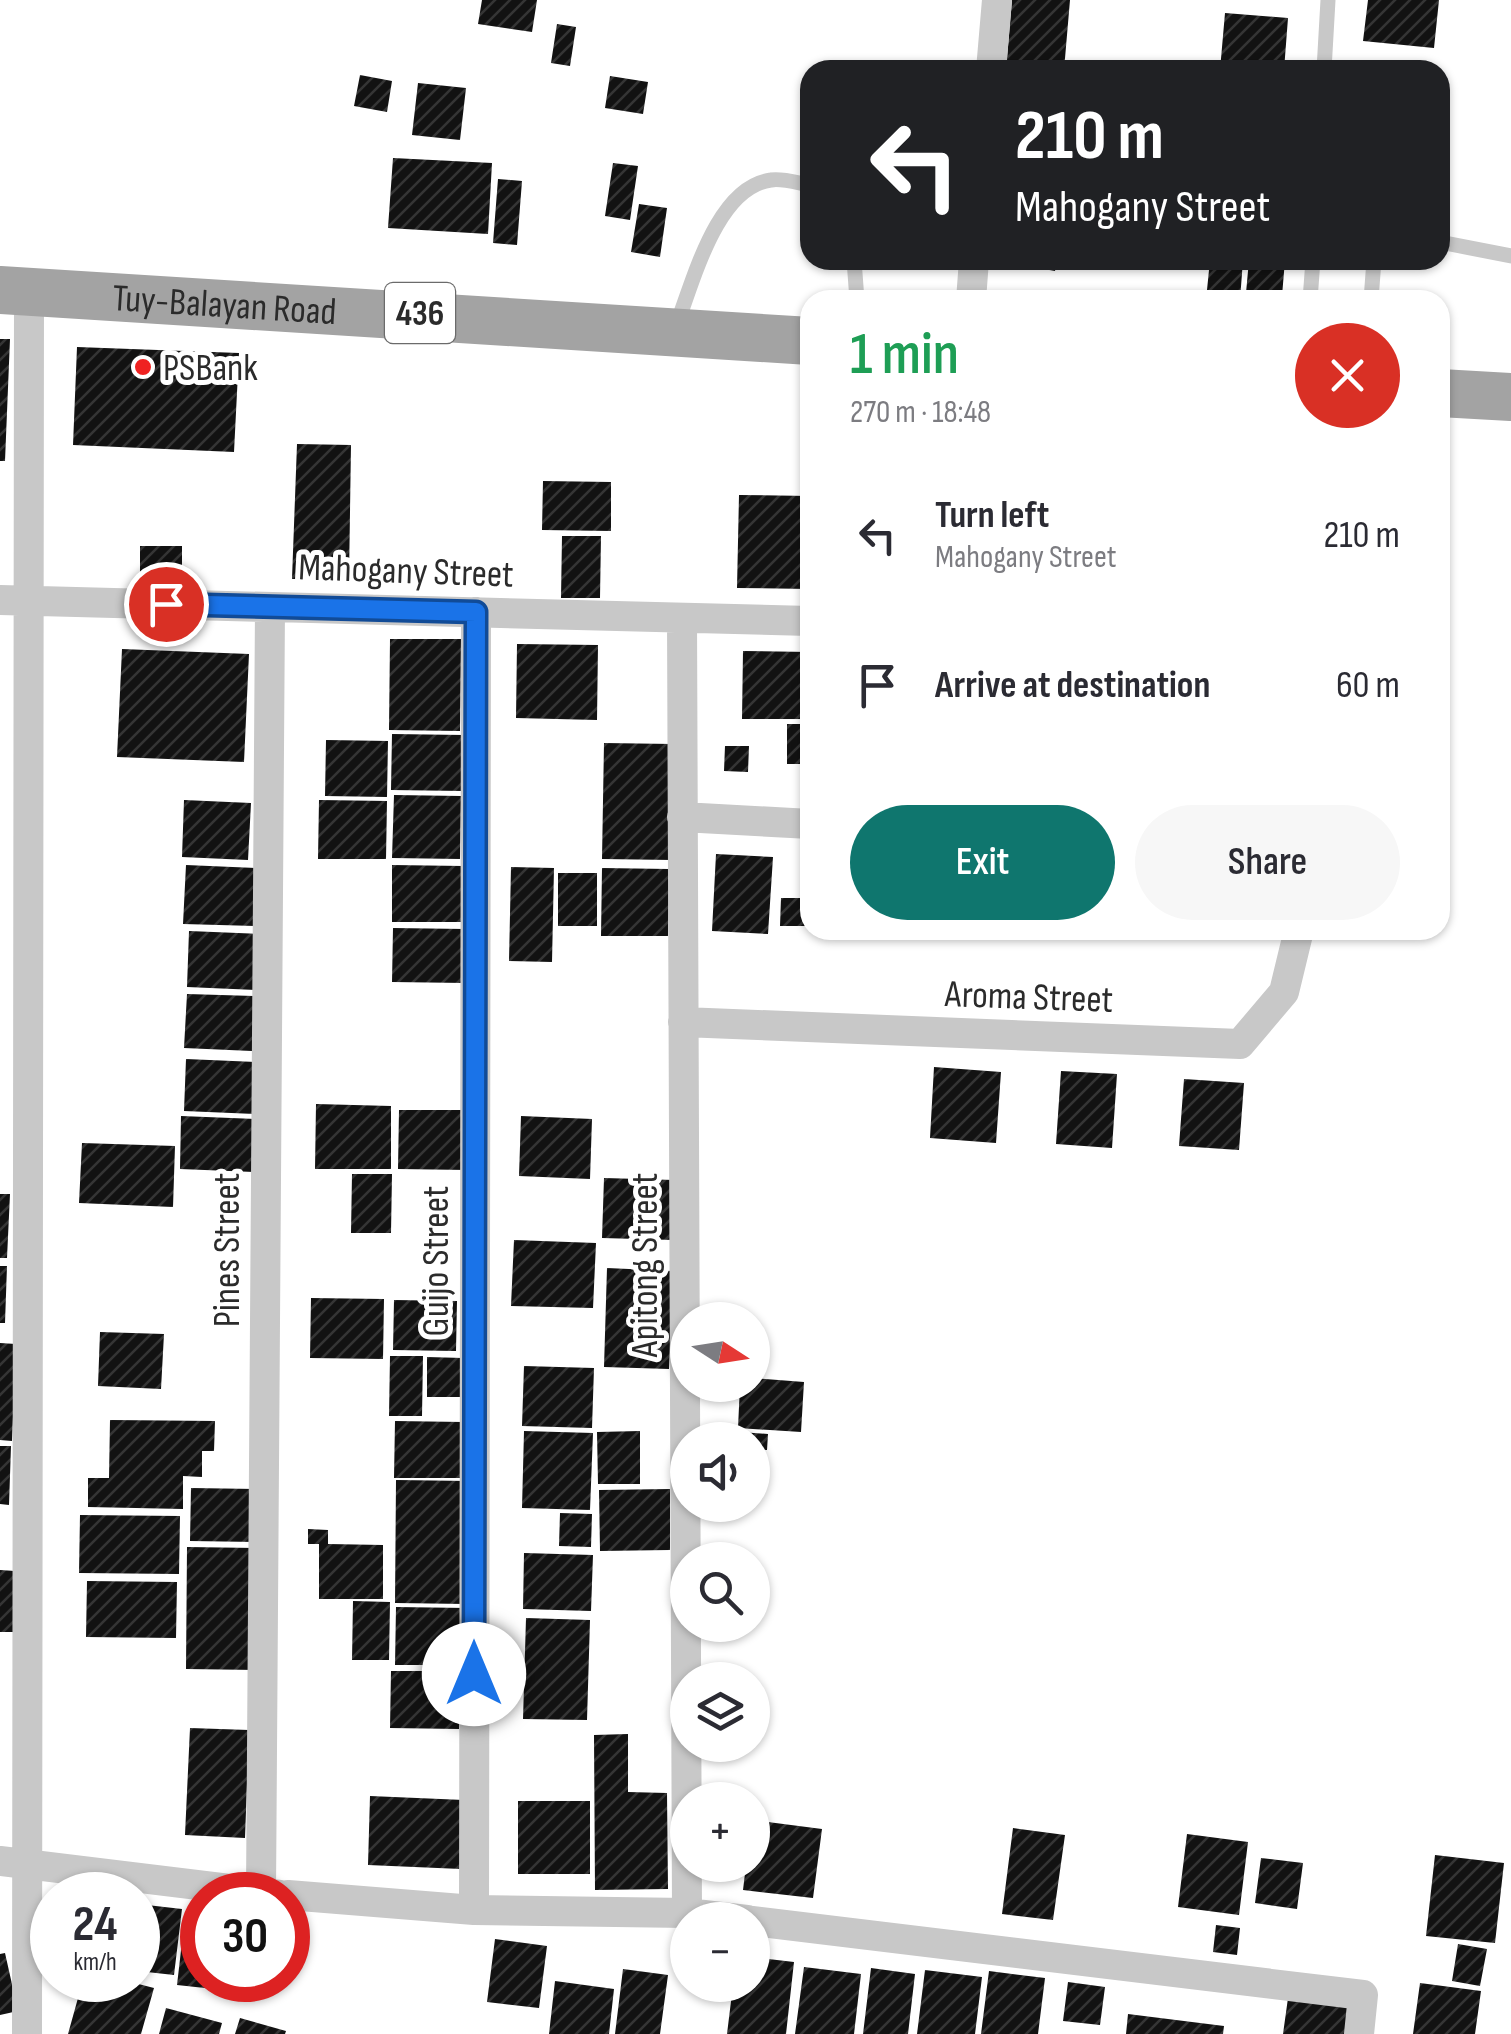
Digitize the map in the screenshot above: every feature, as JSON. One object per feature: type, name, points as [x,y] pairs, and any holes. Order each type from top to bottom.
[{"type":"main road","name":"Tuy-Balayan Road","points":[[14,292],[800,340]]},
{"type":"main road","points":[[1450,393],[1511,397]]},
{"type":"street","points":[[992,60],[997,0]]},
{"type":"street","points":[[14,292],[14,1862],[27,2034]]},
{"type":"street","name":"Mahogany Street","points":[[14,600],[800,621]]},
{"type":"street","name":"Pines Street","points":[[270,607],[278,1872]]},
{"type":"street","name":"Guijo Street","points":[[474,1910],[476,612]]},
{"type":"street","name":"Apitong Street","points":[[682,618],[687,1902]]},
{"type":"street","points":[[682,816],[800,823]]},
{"type":"street","name":"Aroma Street","points":[[683,1022],[1240,1044],[1284,992],[1296,940]]},
{"type":"street","points":[[14,1862],[180,1882]]},
{"type":"street","points":[[310,1897],[474,1910],[670,1913]]},
{"type":"street","points":[[770,1922],[1363,1995],[1359,2034]]},
{"type":"lane","points":[[1325,60],[1328,0]]},
{"type":"lane","points":[[675,330],[717,222],[740,196],[770,180],[800,183]]},
{"type":"lane","points":[[1450,244],[1511,256]]},
{"type":"building","points":[[482,0],[537,0],[532,32],[478,24]]},
{"type":"building","points":[[1012,0],[1070,0],[1065,60],[1007,60]]},
{"type":"building","points":[[1368,0],[1439,0],[1434,48],[1363,41]]},
{"type":"building","points":[[1225,13],[1288,18],[1285,60],[1221,60]]},
{"type":"building","points":[[557,24],[576,27],[570,66],[551,63]]},
{"type":"building","points":[[360,75],[392,81],[387,112],[354,106]]},
{"type":"building","points":[[610,76],[648,82],[643,114],[605,108]]},
{"type":"building","points":[[418,83],[466,88],[460,140],[412,135]]},
{"type":"building","points":[[393,158],[492,163],[488,234],[388,228]]},
{"type":"building","points":[[613,163],[638,166],[630,220],[605,216]]},
{"type":"building","points":[[498,179],[522,181],[517,245],[493,243]]},
{"type":"building","points":[[639,204],[667,208],[660,257],[631,252]]},
{"type":"building","points":[[1209,270],[1242,270],[1241,290],[1207,290]]},
{"type":"building","points":[[1248,270],[1284,270],[1282,290],[1246,290]]},
{"type":"building","points":[[0,339],[10,339],[5,461],[0,461]]},
{"type":"building","points":[[77,347],[239,353],[234,452],[73,445]]},
{"type":"building","points":[[297,444],[351,445],[349,579],[292,579]]},
{"type":"building","points":[[543,481],[611,482],[611,531],[542,530]]},
{"type":"building","points":[[739,495],[800,496],[800,589],[737,588]]},
{"type":"building","points":[[562,536],[601,536],[600,598],[561,598]]},
{"type":"building","points":[[140,546],[182,546],[182,583],[140,583]]},
{"type":"building","points":[[390,639],[461,639],[460,731],[389,730]]},
{"type":"building","points":[[517,644],[598,645],[597,720],[516,718]]},
{"type":"building","points":[[122,649],[249,654],[244,762],[117,757]]},
{"type":"building","points":[[743,651],[800,652],[800,719],[742,719]]},
{"type":"building","points":[[787,724],[800,724],[800,764],[787,764]]},
{"type":"building","points":[[392,734],[464,735],[463,791],[391,790]]},
{"type":"building","points":[[326,740],[388,741],[387,797],[325,796]]},
{"type":"building","points":[[604,743],[673,744],[672,860],[602,859]]},
{"type":"building","points":[[725,746],[749,746],[748,772],[724,771]]},
{"type":"building","points":[[394,795],[461,796],[460,859],[392,858]]},
{"type":"building","points":[[184,800],[251,803],[248,860],[182,857]]},
{"type":"building","points":[[319,800],[387,801],[386,859],[318,859]]},
{"type":"building","points":[[716,854],[773,857],[768,934],[712,931]]},
{"type":"building","points":[[186,865],[258,868],[255,926],[183,924]]},
{"type":"building","points":[[392,865],[463,866],[462,922],[392,922]]},
{"type":"building","points":[[511,867],[554,868],[552,962],[509,961]]},
{"type":"building","points":[[602,868],[669,869],[668,936],[601,936]]},
{"type":"building","points":[[558,873],[597,873],[597,926],[558,926]]},
{"type":"building","points":[[781,898],[800,898],[800,926],[780,926]]},
{"type":"building","points":[[393,928],[465,929],[465,983],[392,982]]},
{"type":"building","points":[[189,931],[260,934],[257,990],[187,987]]},
{"type":"building","points":[[187,994],[254,996],[252,1051],[184,1048]]},
{"type":"building","points":[[186,1059],[257,1062],[255,1114],[184,1111]]},
{"type":"building","points":[[934,1067],[1001,1072],[996,1143],[930,1138]]},
{"type":"building","points":[[1061,1071],[1117,1074],[1112,1148],[1056,1144]]},
{"type":"building","points":[[1184,1079],[1244,1083],[1239,1150],[1179,1146]]},
{"type":"building","points":[[316,1104],[391,1106],[391,1169],[315,1169]]},
{"type":"building","points":[[399,1110],[468,1110],[467,1170],[398,1169]]},
{"type":"building","points":[[181,1116],[256,1119],[254,1172],[180,1169]]},
{"type":"building","points":[[521,1116],[592,1119],[590,1179],[519,1176]]},
{"type":"building","points":[[82,1143],[175,1146],[173,1207],[79,1203]]},
{"type":"building","points":[[352,1174],[392,1174],[391,1233],[351,1233]]},
{"type":"building","points":[[604,1178],[675,1180],[673,1240],[602,1238]]},
{"type":"building","points":[[0,1194],[10,1194],[7,1258],[0,1258]]},
{"type":"building","points":[[514,1240],[596,1243],[593,1308],[511,1306]]},
{"type":"building","points":[[0,1266],[7,1266],[5,1323],[0,1323]]},
{"type":"building","points":[[607,1268],[673,1271],[669,1369],[604,1367]]},
{"type":"building","points":[[311,1298],[384,1299],[383,1359],[310,1358]]},
{"type":"building","points":[[394,1300],[457,1301],[456,1351],[393,1350]]},
{"type":"building","points":[[100,1332],[164,1334],[161,1389],[98,1386]]},
{"type":"building","points":[[0,1343],[16,1344],[12,1441],[0,1440]]},
{"type":"building","points":[[390,1356],[423,1356],[422,1416],[389,1416]]},
{"type":"building","points":[[427,1357],[463,1358],[463,1397],[427,1397]]},
{"type":"building","points":[[524,1366],[594,1368],[592,1428],[522,1426]]},
{"type":"building","points":[[770,1379],[804,1382],[801,1432],[770,1430],[770,1422],[738,1422],[739,1402],[770,1402]]},
{"type":"building","points":[[110,1420],[215,1421],[214,1451],[202,1451],[202,1477],[183,1476],[183,1509],[88,1507],[88,1478],[109,1478]]},
{"type":"building","points":[[395,1421],[463,1422],[463,1478],[394,1478]]},
{"type":"building","points":[[524,1431],[593,1433],[590,1510],[522,1508]]},
{"type":"building","points":[[640,1431],[640,1484],[598,1484],[597,1432]]},
{"type":"building","points":[[0,1446],[11,1446],[9,1505],[0,1504]]},
{"type":"building","points":[[396,1480],[468,1481],[466,1604],[395,1603]]},
{"type":"building","points":[[191,1488],[257,1489],[256,1542],[190,1541]]},
{"type":"building","points":[[670,1489],[670,1550],[600,1551],[599,1490]]},
{"type":"building","points":[[560,1513],[592,1514],[591,1547],[559,1546]]},
{"type":"building","points":[[80,1515],[180,1516],[179,1574],[79,1573]]},
{"type":"building","points":[[308,1529],[328,1530],[328,1544],[383,1545],[383,1599],[319,1599],[319,1544],[308,1544]]},
{"type":"building","points":[[187,1547],[260,1548],[258,1670],[186,1669]]},
{"type":"building","points":[[524,1553],[593,1555],[591,1611],[523,1609]]},
{"type":"building","points":[[0,1570],[15,1571],[14,1632],[0,1632]]},
{"type":"building","points":[[87,1581],[177,1582],[176,1638],[86,1637]]},
{"type":"building","points":[[353,1601],[390,1602],[389,1660],[352,1660]]},
{"type":"building","points":[[396,1607],[467,1608],[467,1665],[395,1665]]},
{"type":"building","points":[[526,1618],[590,1620],[587,1720],[523,1719]]},
{"type":"building","points":[[391,1671],[460,1671],[459,1729],[390,1728]]},
{"type":"building","points":[[190,1728],[249,1730],[245,1838],[185,1835]]},
{"type":"building","points":[[628,1734],[628,1792],[667,1793],[668,1889],[595,1890],[594,1735]]},
{"type":"building","points":[[370,1796],[464,1800],[461,1869],[368,1865]]},
{"type":"building","points":[[518,1801],[590,1801],[590,1874],[518,1874]]},
{"type":"building","points":[[770,1822],[822,1829],[813,1898],[743,1890],[744,1882],[770,1882]]},
{"type":"building","points":[[1013,1828],[1065,1835],[1053,1920],[1002,1914]]},
{"type":"building","points":[[1187,1834],[1248,1842],[1239,1915],[1178,1907]]},
{"type":"building","points":[[1435,1855],[1504,1863],[1495,1943],[1426,1936]]},
{"type":"building","points":[[1261,1858],[1303,1863],[1297,1909],[1255,1903]]},
{"type":"building","points":[[160,1906],[180,1909],[174,1975],[160,1973]]},
{"type":"building","points":[[1216,1925],[1240,1928],[1237,1955],[1213,1952]]},
{"type":"building","points":[[495,1939],[547,1946],[539,2008],[487,2002]]},
{"type":"building","points":[[1458,1944],[1487,1949],[1480,1986],[1452,1981]]},
{"type":"building","points":[[5,1953],[18,2011],[0,2015],[0,1954]]},
{"type":"building","points":[[770,1959],[794,1962],[786,2034],[727,2034],[731,2002],[770,2002]]},
{"type":"building","points":[[804,1967],[861,1974],[854,2034],[795,2034]]},
{"type":"building","points":[[871,1968],[915,1974],[908,2034],[863,2034]]},
{"type":"building","points":[[623,1969],[668,1975],[660,2034],[615,2034]]},
{"type":"building","points":[[925,1970],[982,1977],[975,2034],[917,2034]]},
{"type":"building","points":[[989,1971],[1045,1978],[1038,2034],[981,2034]]},
{"type":"building","points":[[555,1981],[614,1989],[609,2034],[549,2034]]},
{"type":"building","points":[[1068,1982],[1105,1987],[1100,2025],[1063,2021]]},
{"type":"building","points":[[1420,1983],[1481,1991],[1475,2034],[1413,2034]]},
{"type":"building","points":[[1288,1998],[1350,2006],[1347,2034],[1283,2034]]},
{"type":"building","points":[[77,2002],[150,2002],[141,2034],[68,2034]]},
{"type":"building","points":[[166,2008],[222,2023],[219,2034],[159,2034]]},
{"type":"building","points":[[1128,2014],[1224,2026],[1223,2034],[1126,2034]]},
{"type":"building","points":[[240,2018],[286,2031],[235,2034]]},
{"type":"place","name":"PSBank","points":[[143,367]]},
{"type":"route","points":[[166,604],[476,612],[474,1674]]}]
